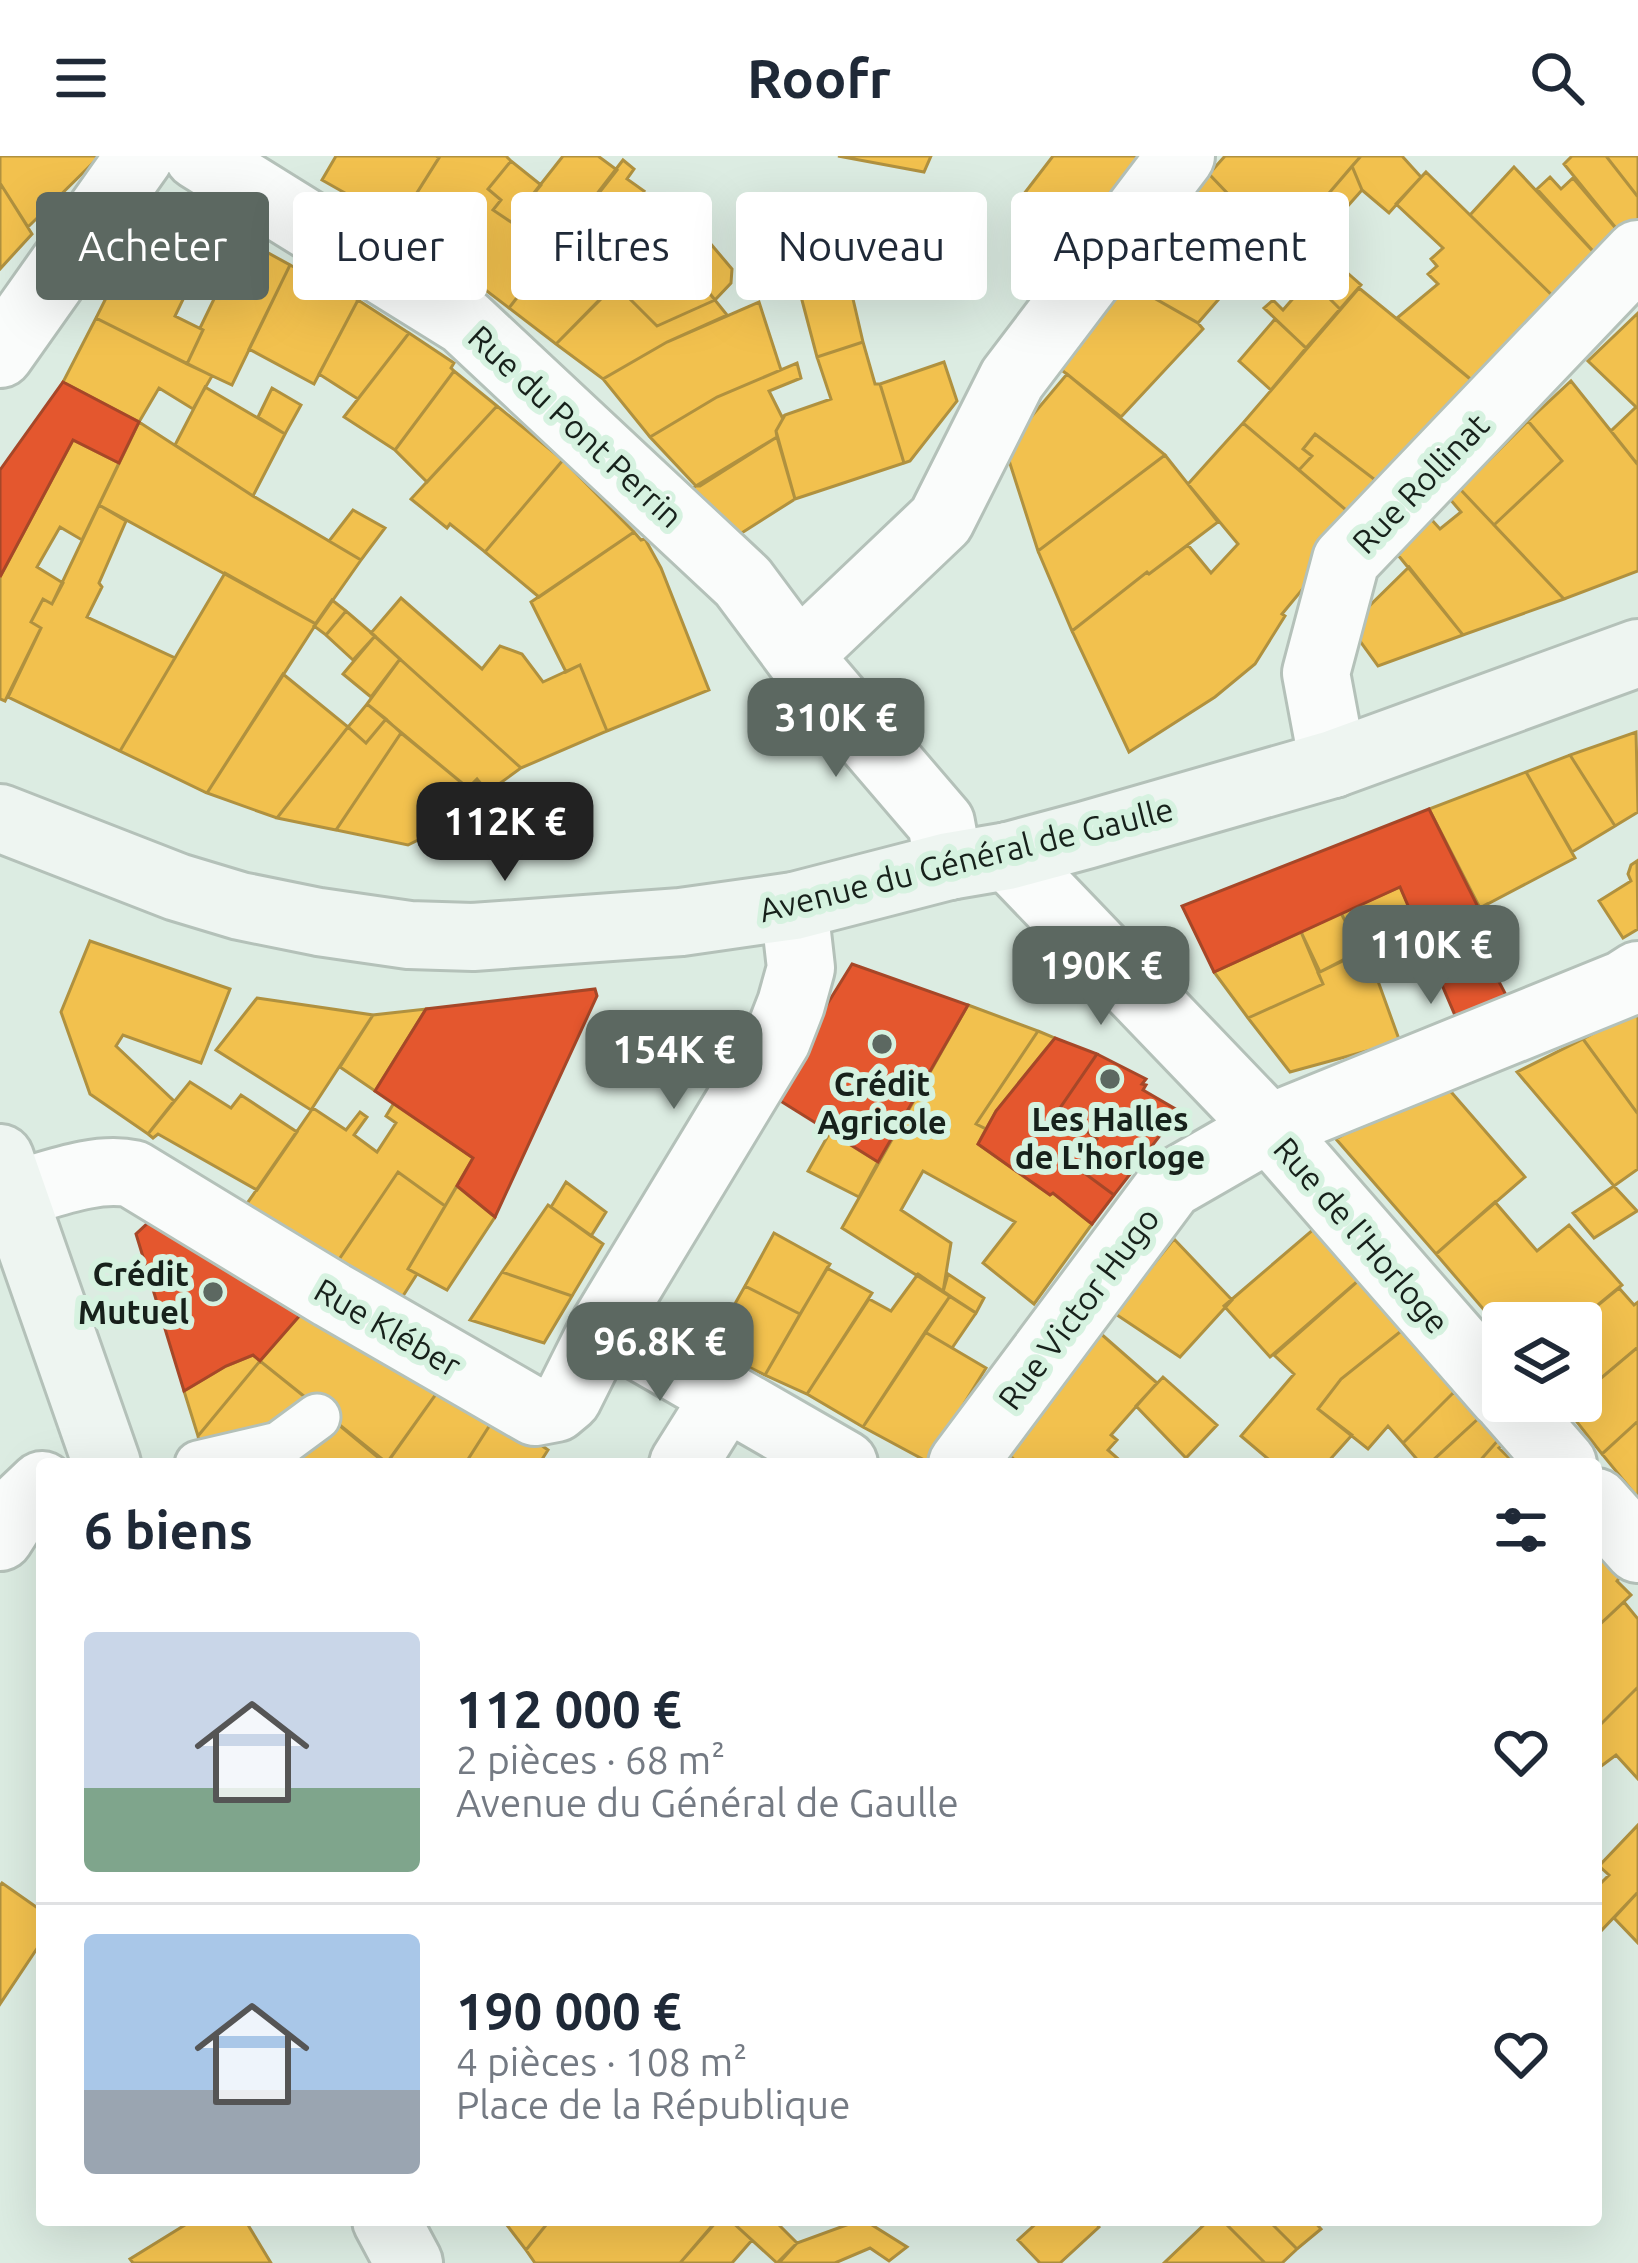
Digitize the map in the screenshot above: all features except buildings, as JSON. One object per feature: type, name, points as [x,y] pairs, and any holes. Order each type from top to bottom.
[{"type":"main road","name":"Avenue du Général de Gaulle","points":[[0,818],[135,872],[240,906],[319,922],[409,935],[473,937],[681,922],[794,906],[1334,764],[1638,653]]},
{"type":"main road","points":[[6,1177],[89,1454]]},
{"type":"street","points":[[0,354],[140,156]]},
{"type":"street","name":"Rue du Pont Perrin","points":[[199,156],[465,322],[743,582],[798,656],[940,823],[979,861]]},
{"type":"street","points":[[798,656],[940,520],[1012,379],[1181,156]]},
{"type":"street","name":"Rue Rollinat","points":[[1334,764],[1316,674],[1346,560],[1638,254]]},
{"type":"street","name":"Rue de l'Horloge","points":[[979,861],[1269,1128],[1482,1372]]},
{"type":"street","points":[[794,906],[801,968],[777,1040],[604,1326],[833,1458]]},
{"type":"street","name":"Rue Victor Hugo","points":[[966,1458],[1170,1185],[1269,1128],[1638,975]]},
{"type":"street","name":"Rue Kléber","points":[[6,1177],[133,1174],[535,1412],[556,1408],[568,1398],[604,1326]]},
{"type":"street","points":[[687,1458],[725,1397]]},
{"type":"street","name":"Rue de l'Horloge","points":[[1526,1422],[1558,1458]]},
{"type":"street","points":[[0,1538],[19,1507],[36,1491]]},
{"type":"street","points":[[1602,1509],[1638,1550]]},
{"type":"lane","points":[[222,1458],[279,1444],[317,1417]]},
{"type":"place","name":"Crédit Agricole","points":[[882,1044]]},
{"type":"place","name":"Les Halles de L'horloge","points":[[1110,1079]]},
{"type":"place","name":"Crédit Mutuel","points":[[213,1292]]}]
